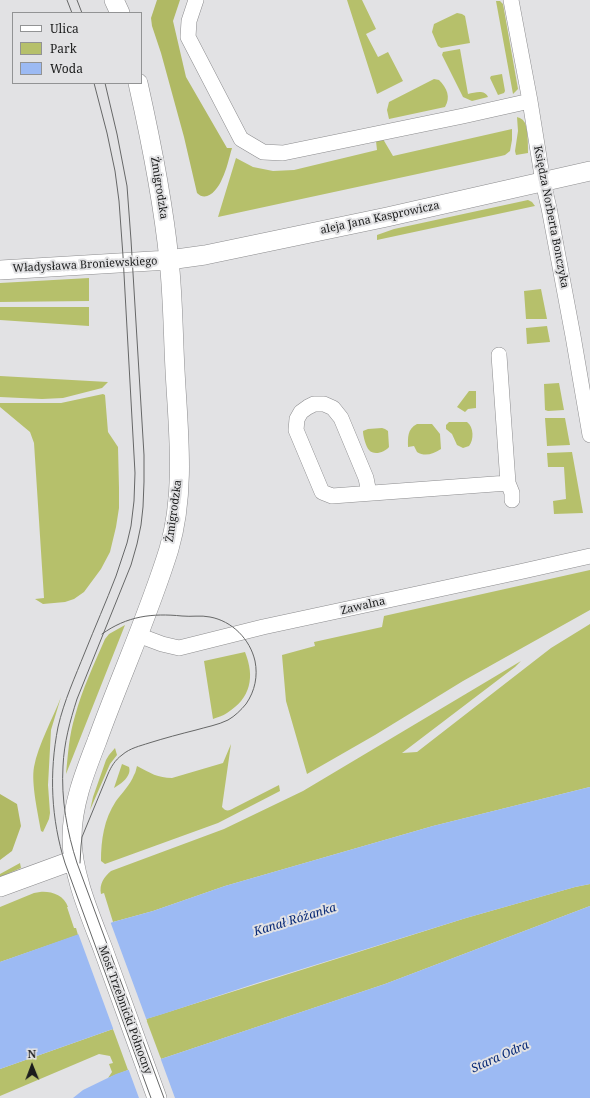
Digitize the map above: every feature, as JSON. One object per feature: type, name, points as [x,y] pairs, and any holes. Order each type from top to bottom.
[{"type":"street","points":[[114,0],[120,12]]},
{"type":"street","points":[[196,0],[189,21],[188,37],[241,139],[262,152],[283,153],[442,121],[530,101]]},
{"type":"street","name":"Księdza Norberta Bonczyka","points":[[511,0],[590,435]]},
{"type":"street","name":"Żmigrodzka","points":[[92,922],[74,860],[72,838],[75,807],[99,735],[138,635],[170,545],[178,490],[179,437],[169,260],[160,192],[138,84]]},
{"type":"street","name":"aleja Jana Kasprowicza","points":[[169,260],[227,251],[590,171]]},
{"type":"street","name":"Władysława Broniewskiego","points":[[0,270],[169,260]]},
{"type":"street","points":[[499,355],[508,483],[512,493],[512,500]]},
{"type":"street","points":[[369,493],[366,478],[341,418],[333,408],[324,404],[314,404],[301,412],[297,419],[296,430],[322,492],[332,496],[508,483]]},
{"type":"street","name":"Zawalna","points":[[138,635],[162,644],[179,648],[264,627],[590,556]]},
{"type":"street","points":[[0,887],[74,860]]},
{"type":"street","name":"Most Trzebnicki Północny","points":[[92,922],[157,1098]]},
{"type":"green space","points":[[157,0],[180,0],[173,21],[186,77],[227,148],[232,148],[220,183],[212,194],[208,196],[201,196],[197,193],[184,137],[152,26],[151,18]]},
{"type":"green space","points":[[347,0],[362,0],[376,29],[366,34],[378,57],[388,52],[403,81],[377,94]]},
{"type":"green space","points":[[496,1],[500,1],[503,4],[518,89],[513,94]]},
{"type":"green space","points":[[457,13],[465,16],[470,43],[441,48],[438,46],[432,32],[434,24]]},
{"type":"green space","points":[[460,49],[468,94],[482,92],[488,97],[472,101],[463,97],[442,55],[443,52]]},
{"type":"green space","points":[[502,74],[505,91],[504,93],[498,95],[490,78],[491,76]]},
{"type":"green space","points":[[434,79],[439,80],[446,89],[448,100],[445,107],[389,119],[387,110],[389,102]]},
{"type":"green space","points":[[517,117],[525,123],[526,126],[528,153],[516,155],[515,151],[518,131]]},
{"type":"green space","points":[[512,129],[510,151],[505,155],[218,217],[236,158],[253,167],[273,171],[294,170],[377,150],[376,141],[383,139],[393,156]]},
{"type":"green space","points":[[528,200],[535,206],[377,240],[377,235],[394,229]]},
{"type":"green space","points":[[89,278],[89,301],[0,302],[0,283]]},
{"type":"green space","points":[[541,289],[547,319],[526,319],[524,291]]},
{"type":"green space","points":[[0,307],[89,307],[89,326],[0,320]]},
{"type":"green space","points":[[547,326],[550,342],[527,344],[526,328]]},
{"type":"green space","points":[[0,376],[108,382],[102,388],[63,398],[42,399],[0,397]]},
{"type":"green space","points":[[559,383],[564,410],[545,410],[544,384]]},
{"type":"green space","points":[[469,391],[476,391],[476,408],[468,409],[465,412],[457,407]]},
{"type":"green space","points":[[103,394],[105,395],[108,432],[118,447],[119,508],[110,552],[101,569],[84,592],[74,599],[65,602],[43,604],[35,599],[44,598],[34,443],[30,432],[0,407],[0,403],[61,403]]},
{"type":"green space","points":[[545,418],[565,418],[570,445],[547,446]]},
{"type":"green space","points":[[449,422],[467,422],[469,424],[472,430],[472,440],[469,446],[463,448],[457,445],[452,434],[446,429],[446,425]]},
{"type":"green space","points":[[417,424],[432,424],[440,434],[441,449],[426,455],[417,452],[414,446],[408,447],[408,437],[411,428]]},
{"type":"green space","points":[[382,428],[388,431],[389,447],[379,453],[371,452],[366,444],[363,431]]},
{"type":"green space","points":[[572,452],[583,513],[554,514],[553,501],[566,499],[564,467],[548,467],[547,453]]},
{"type":"green space","points":[[590,570],[590,610],[463,681],[375,735],[307,774],[286,701],[282,655],[315,646],[314,642],[382,627],[384,616]]},
{"type":"green space","points":[[590,624],[590,787],[433,826],[225,886],[153,911],[113,922],[104,893],[101,894],[103,881],[111,871],[224,829],[303,791],[521,661],[402,753],[417,752],[551,648]]},
{"type":"green space","points":[[125,625],[66,774],[71,730],[88,677],[105,639],[109,634]]},
{"type":"green space","points":[[245,652],[250,670],[249,686],[246,694],[235,707],[225,714],[213,719],[204,661]]},
{"type":"green space","points":[[61,697],[51,730],[48,785],[50,813],[43,832],[41,831],[35,799],[33,774],[42,741]]},
{"type":"green space","points":[[231,744],[222,807],[223,809],[231,810],[279,785],[280,791],[218,823],[105,864],[101,861],[106,822],[116,801],[126,789],[135,773],[137,766],[158,776],[172,778],[223,763]]},
{"type":"green space","points":[[115,748],[117,755],[110,764],[90,810],[106,760]]},
{"type":"green space","points":[[122,764],[129,767],[129,774],[123,782],[114,788]]},
{"type":"green space","points":[[0,794],[17,804],[21,826],[12,851],[0,860]]},
{"type":"green space","points":[[20,863],[21,868],[0,877],[0,874]]},
{"type":"green space","points":[[590,884],[590,906],[385,984],[161,1059],[146,1019],[466,918]]},
{"type":"green space","points":[[40,892],[53,893],[63,899],[68,907],[74,928],[76,928],[78,935],[0,962],[0,907]]},
{"type":"green space","points":[[113,1029],[128,1070],[108,1078],[112,1072],[109,1064],[113,1063],[110,1056],[99,1054],[0,1096],[0,1069]]},
{"type":"water","name":"Kanał Różanka","points":[[590,787],[590,884],[466,918],[257,983],[110,1030],[0,1069],[0,962],[113,922],[153,911],[225,886],[433,826]]},
{"type":"water","name":"Stara Odra","points":[[590,906],[590,1098],[73,1098],[83,1090],[116,1074],[385,984]]},
{"type":"pier","points":[[110,921],[147,1021],[114,1031],[78,933]]},
{"type":"pier","points":[[160,1057],[175,1098],[139,1098],[128,1068]]},
{"type":"tram line","points":[[67,0],[72,12]]},
{"type":"tram line","points":[[77,0],[82,12]]},
{"type":"tram line","points":[[94,84],[107,133],[115,171],[119,201],[135,473],[134,501],[127,543],[116,576],[60,717],[53,761],[53,796],[57,830],[65,863],[151,1098]]},
{"type":"tram line","points":[[105,84],[127,186],[144,455],[143,507],[141,525],[131,565],[77,699],[72,716],[65,749],[63,791],[70,839],[77,863],[164,1098]]},
{"type":"tram line","points":[[80,863],[82,837],[109,771],[117,759],[135,748],[216,725],[228,720],[238,713],[246,704],[254,689],[256,678],[255,661],[249,645],[239,632],[226,622],[218,619],[203,616],[171,615],[140,617],[121,623],[102,634]]}]
